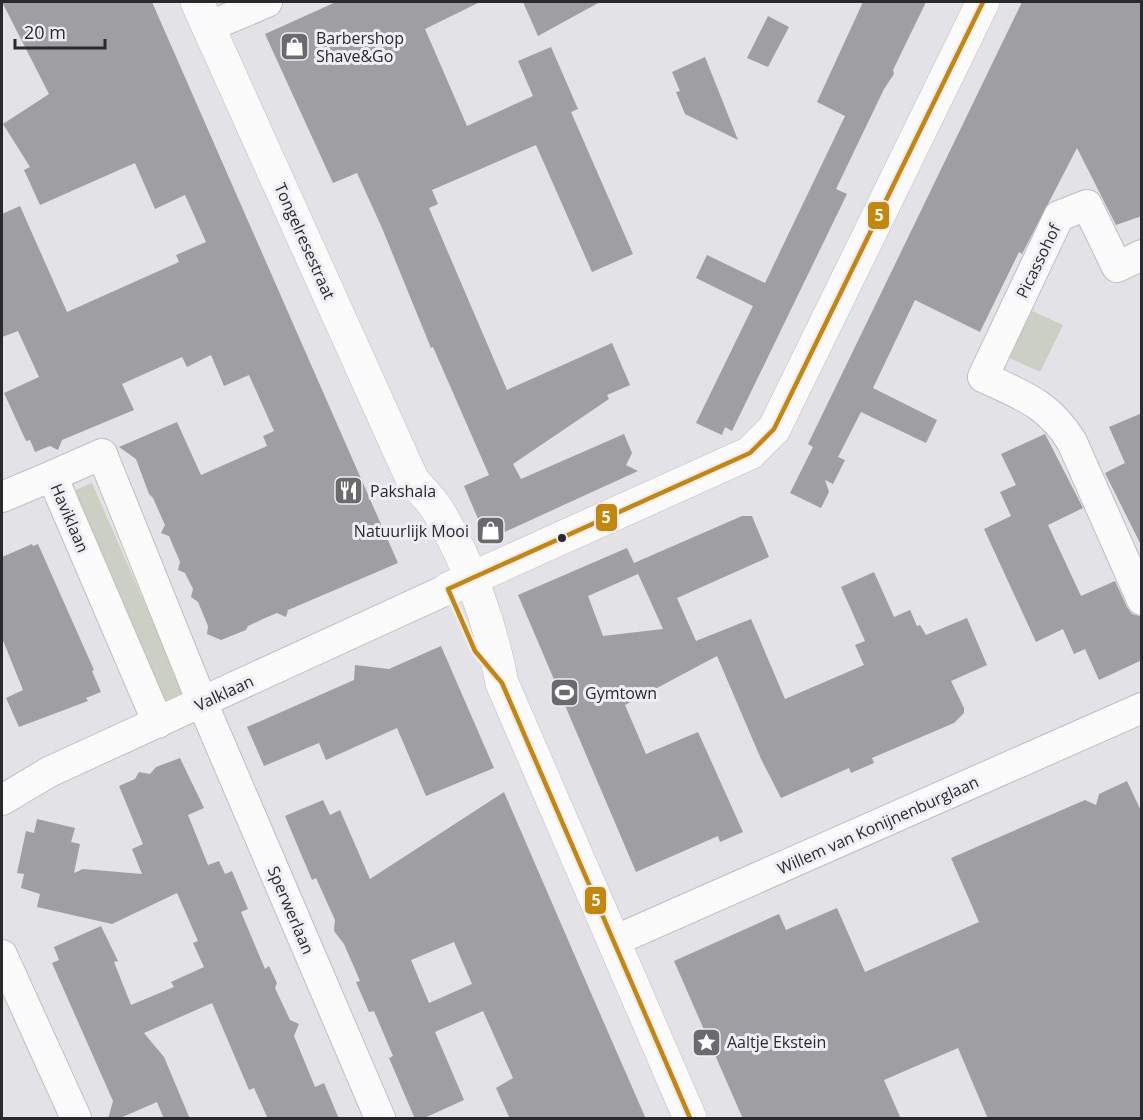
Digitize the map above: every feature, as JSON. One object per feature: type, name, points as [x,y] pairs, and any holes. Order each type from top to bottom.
[{"type":"street","points":[[202,14],[267,2]]},
{"type":"street","points":[[459,584],[750,453],[774,429],[983,2]]},
{"type":"street","name":"Tongelresestraat","points":[[202,14],[413,481],[437,507],[459,584],[494,642],[502,683],[690,1119]]},
{"type":"street","name":"Picassohof","points":[[1142,255],[1117,267],[1087,205],[1059,216],[983,377],[1034,401],[1058,420],[1072,442],[1142,600]]},
{"type":"street","name":"Haviklaan","points":[[158,723],[52,476],[102,454],[202,702]]},
{"type":"street","points":[[2,497],[52,476]]},
{"type":"street","name":"Valklaan","points":[[2,800],[49,772],[459,584]]},
{"type":"street","name":"Sperwerlaan","points":[[202,702],[380,1119]]},
{"type":"street","name":"Willem van Konijnenburglaan","points":[[614,941],[1142,708]]},
{"type":"street","points":[[2,955],[76,1119]]},
{"type":"shaded area","points":[[1030,310],[1063,325],[1040,372],[1007,357]]},
{"type":"shaded area","points":[[92,483],[184,693],[164,701],[73,491]]},
{"type":"building","points":[[2,2],[152,2],[398,563],[288,610],[286,617],[277,613],[248,626],[246,630],[221,640],[207,634],[208,626],[198,602],[191,597],[193,589],[185,573],[178,570],[180,562],[169,536],[161,533],[165,525],[149,494],[136,459],[119,447],[177,422],[201,475],[267,446],[263,436],[274,431],[249,375],[224,386],[211,355],[187,367],[182,357],[122,384],[134,410],[62,440],[58,450],[50,446],[35,452],[30,440],[26,441],[4,393],[39,377],[18,331],[2,337],[2,214],[20,206],[67,312],[179,262],[176,255],[206,242],[185,195],[155,209],[135,163],[40,205],[24,170],[30,167],[3,124],[49,94]]},
{"type":"building","points":[[336,2],[480,2],[425,29],[467,126],[533,96],[518,61],[551,47],[578,109],[571,112],[633,254],[592,272],[536,145],[432,190],[438,204],[429,208],[507,390],[612,343],[630,385],[607,395],[609,399],[513,464],[521,479],[624,434],[632,453],[626,465],[638,471],[487,540],[464,486],[489,475],[433,347],[431,348],[382,228],[357,173],[333,183],[265,34]]},
{"type":"building","points":[[523,2],[600,2],[538,36]]},
{"type":"building","points":[[863,2],[926,2],[893,70],[894,74],[884,89],[836,189],[847,194],[732,431],[725,427],[722,435],[696,423],[753,306],[696,278],[707,255],[765,283],[845,116],[817,102]]},
{"type":"building","points":[[1022,2],[1142,2],[1142,216],[1116,225],[1077,148],[1022,254],[1019,252],[980,332],[915,300],[873,388],[937,420],[926,443],[861,412],[838,457],[845,460],[833,484],[825,480],[829,492],[821,508],[790,493],[813,447],[808,444]]},
{"type":"building","points":[[768,16],[789,27],[768,67],[747,58]]},
{"type":"building","points":[[705,57],[738,140],[685,114],[676,92],[680,91],[672,72]]},
{"type":"building","points":[[1142,413],[1142,547],[1105,473],[1125,463],[1109,427]]},
{"type":"building","points":[[1045,434],[1083,508],[1048,525],[1081,596],[1115,581],[1132,614],[1142,617],[1142,660],[1099,680],[1085,649],[1074,654],[1063,629],[1036,642],[984,529],[1011,516],[1000,492],[1016,485],[1001,454]]},
{"type":"building","points":[[742,516],[752,516],[769,557],[677,598],[696,641],[751,619],[785,699],[864,665],[855,645],[865,641],[841,587],[874,572],[894,617],[910,610],[917,626],[920,625],[926,635],[967,618],[987,665],[951,681],[964,708],[964,713],[954,723],[872,758],[874,763],[851,773],[849,768],[781,798],[761,759],[717,656],[625,705],[646,754],[698,732],[743,832],[720,842],[718,836],[636,872],[518,595],[627,548],[634,563]],"holes":[[[635,567],[663,629],[603,636],[588,596],[638,574]]]},
{"type":"building","points":[[32,544],[33,546],[38,544],[94,670],[92,671],[101,692],[86,698],[88,701],[19,727],[6,698],[23,690],[2,638],[2,557]]},
{"type":"building","points":[[441,646],[494,768],[426,796],[397,728],[326,760],[319,743],[264,766],[247,727],[354,680],[355,665],[389,669]]},
{"type":"building","points":[[180,758],[204,808],[188,815],[208,865],[219,861],[225,874],[232,871],[248,909],[241,912],[265,969],[269,966],[277,983],[275,988],[290,1020],[299,1024],[294,1036],[315,1087],[324,1083],[339,1119],[268,1119],[254,1088],[249,1090],[212,1003],[144,1033],[164,1057],[190,1119],[164,1119],[157,1102],[118,1119],[108,1119],[113,1101],[52,963],[59,960],[54,947],[101,926],[118,961],[114,962],[131,1005],[174,987],[171,982],[204,967],[193,943],[198,941],[177,893],[112,924],[37,907],[40,894],[21,888],[24,874],[17,873],[26,831],[34,833],[37,819],[75,828],[71,842],[80,844],[74,873],[83,869],[142,874],[132,849],[143,844],[119,786],[135,779],[139,772],[150,774],[156,767]]},
{"type":"building","points":[[1127,781],[1142,813],[1142,1119],[988,1119],[958,1048],[884,1080],[901,1119],[743,1119],[674,961],[779,914],[786,930],[837,908],[865,972],[979,922],[951,858],[1085,800],[1096,805],[1099,794]]},
{"type":"building","points":[[504,792],[646,1119],[510,1119],[496,1088],[513,1078],[483,1011],[435,1032],[464,1100],[422,1119],[415,1119],[389,1058],[393,1056],[374,1011],[369,1012],[356,982],[360,981],[344,944],[334,931],[335,920],[316,878],[312,880],[285,816],[323,800],[330,815],[340,810],[370,879]],"holes":[[[454,942],[472,984],[429,1003],[411,960]]]},
{"type":"transit line","name":"5","points":[[690,1118],[502,683],[475,651],[448,589],[750,453],[774,429],[983,2]]},
{"type":"place","name":"Barbershop Shave&Go","points":[[295,47]]},
{"type":"place","name":"Pakshala","points":[[349,491]]},
{"type":"place","name":"Natuurlijk Mooi","points":[[490,531]]},
{"type":"place","name":"Gymtown","points":[[564,693]]},
{"type":"place","name":"Aaltje Ekstein","points":[[706,1042]]}]
